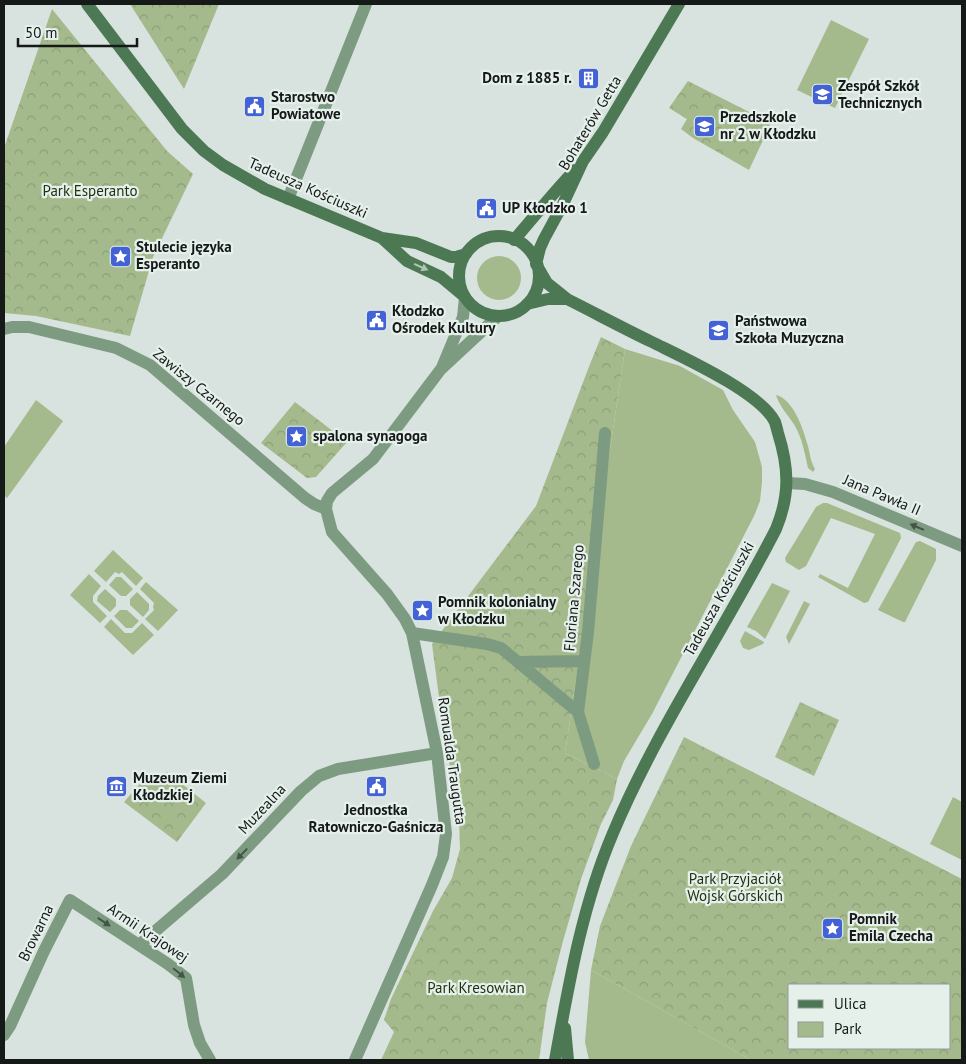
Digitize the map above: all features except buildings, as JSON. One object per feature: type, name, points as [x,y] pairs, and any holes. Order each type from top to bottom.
[{"type":"street","name":"Tadeusza Kościuszki","points":[[87,4],[182,129],[204,151],[242,177],[288,199],[382,238],[416,243],[451,257],[466,254]]},
{"type":"street","points":[[288,199],[366,4]]},
{"type":"street","name":"Bohaterów Getta","points":[[536,264],[544,239],[583,161],[603,132],[679,4]]},
{"type":"street","points":[[514,240],[536,216],[550,196],[583,161]]},
{"type":"street","points":[[498,237],[514,240],[526,247],[536,264],[539,273],[535,293],[527,304],[514,314],[498,316],[484,313],[465,297],[459,282],[461,265],[466,254],[479,242],[488,238],[498,237]]},
{"type":"street","name":"Tadeusza Kościuszki","points":[[382,238],[407,261],[441,276],[465,297]]},
{"type":"street","name":"Tadeusza Kościuszki","points":[[536,264],[547,283],[567,299],[708,370],[750,396],[766,410],[774,421],[783,448],[787,483],[784,505],[776,529],[643,769],[612,834],[579,935],[555,1060]]},
{"type":"street","points":[[441,369],[462,317],[465,297]]},
{"type":"street","name":"Tadeusza Kościuszki","points":[[527,304],[548,299],[567,299]]},
{"type":"street","points":[[326,509],[327,501],[332,493],[373,459],[441,369],[498,316]]},
{"type":"street","name":"Zawiszy Czarnego","points":[[4,329],[12,326],[29,326],[116,348],[137,357],[150,365],[305,498],[326,509]]},
{"type":"street","name":"Floriana Szarego","points":[[594,764],[578,712],[588,632],[605,433]]},
{"type":"street","name":"Jana Pawła II","points":[[787,483],[805,484],[833,492],[962,546]]},
{"type":"street","name":"Romualda Traugutta","points":[[326,509],[332,532],[387,594],[412,632],[437,753],[446,834],[443,857],[410,938],[354,1060]]},
{"type":"street","points":[[412,632],[501,648],[578,712]]},
{"type":"street","points":[[518,662],[584,661]]},
{"type":"street","name":"Muzealna","points":[[139,945],[222,874],[310,782],[328,772],[437,753]]},
{"type":"street","name":"Armii Krajowej","points":[[70,900],[168,964],[186,978],[194,1025],[200,1043],[210,1060]]},
{"type":"street","name":"Browarna","points":[[4,1035],[70,900]]},
{"type":"street","name":"Tadeusza Kościuszki","points":[[564,1011],[568,1060]]},
{"type":"green space","points":[[130,4],[219,4],[184,89]]},
{"type":"green space","name":"Park Esperanto","points":[[52,9],[167,151],[193,174],[153,257],[130,336],[36,316],[4,313],[4,148]]},
{"type":"green space","points":[[831,20],[869,39],[835,108],[797,90]]},
{"type":"green space","name":"Przedszkole nr 2 w Kłodzku","points":[[688,81],[771,123],[749,170],[693,138],[681,129],[687,119],[669,108]]},
{"type":"green space","points":[[499,256],[511,260],[517,266],[521,278],[517,290],[511,296],[499,300],[487,296],[481,290],[477,278],[481,266],[487,260]]},
{"type":"green space","name":"Park Kresowian","points":[[601,337],[625,349],[565,753],[617,779],[613,800],[601,824],[581,879],[563,941],[547,1003],[539,1060],[381,1060],[394,1032],[384,1020],[391,999],[433,911],[452,878],[460,849],[459,815],[444,735],[432,644],[536,506]]},
{"type":"green space","points":[[625,349],[680,366],[723,390],[733,410],[755,442],[762,467],[762,482],[760,501],[754,516],[652,714],[624,761],[617,779],[565,753]]},
{"type":"green space","points":[[776,395],[787,402],[796,415],[803,430],[815,469],[813,472],[808,468],[803,446],[793,422]]},
{"type":"green space","points":[[36,400],[63,421],[7,498],[4,495],[4,447]]},
{"type":"green space","points":[[295,402],[347,442],[316,477],[307,478],[261,443]]},
{"type":"green space","points":[[823,503],[900,533],[901,538],[868,602],[864,603],[818,577],[820,574],[848,588],[875,534],[831,518],[806,566],[799,570],[786,562],[785,558],[816,507]]},
{"type":"green space","points":[[920,541],[936,549],[936,560],[905,622],[903,622],[878,610],[916,542]]},
{"type":"green space","points":[[113,550],[143,578],[136,586],[122,572],[119,574],[115,572],[106,582],[94,571]]},
{"type":"green space","points":[[89,574],[101,586],[93,596],[93,602],[107,616],[100,623],[70,595]]},
{"type":"green space","points":[[116,577],[121,577],[133,589],[126,596],[121,596],[109,585]]},
{"type":"green space","points":[[146,582],[178,610],[158,631],[145,619],[154,610],[154,603],[140,589]]},
{"type":"green space","points":[[772,583],[790,591],[765,639],[756,631],[747,627]]},
{"type":"green space","points":[[105,589],[116,599],[116,606],[110,612],[97,601],[98,596]]},
{"type":"green space","points":[[137,592],[149,604],[149,610],[143,617],[130,605],[130,599]]},
{"type":"green space","points":[[804,601],[810,604],[789,644],[786,637]]},
{"type":"green space","points":[[120,610],[127,610],[139,621],[132,628],[126,628],[114,616]]},
{"type":"green space","points":[[111,619],[125,633],[132,633],[142,623],[154,635],[133,655],[104,627]]},
{"type":"green space","points":[[745,631],[764,642],[763,644],[749,650],[743,648],[740,641]]},
{"type":"green space","points":[[800,702],[839,720],[814,776],[775,757]]},
{"type":"green space","name":"Park Przyjaciół Wojsk Górskich","points":[[684,737],[962,879],[962,1060],[751,1060],[591,970],[600,926],[631,846]]},
{"type":"green space","points":[[167,772],[206,803],[177,842],[124,802],[146,777],[157,785]]},
{"type":"green space","points":[[953,797],[962,802],[962,860],[930,844]]},
{"type":"green space","points":[[591,970],[751,1060],[589,1060],[585,1042]]},
{"type":"place","name":"Dom z 1885 r.","points":[[588,78]]},
{"type":"place","name":"Zespół Szkół Technicznych","points":[[822,95]]},
{"type":"place","name":"Starostwo Powiatowe","points":[[255,106]]},
{"type":"place","name":"Przedszkole nr 2 w Kłodzku","points":[[704,126]]},
{"type":"place","name":"UP Kłodzko 1","points":[[486,208]]},
{"type":"place","name":"Stulecie języka Esperanto","points":[[120,256]]},
{"type":"place","name":"Kłodzko Ośrodek Kultury","points":[[376,320]]},
{"type":"place","name":"Państwowa Szkoła Muzyczna","points":[[719,330]]},
{"type":"place","name":"spalona synagoga","points":[[297,436]]},
{"type":"place","name":"Pomnik kolonialny w Kłodzku","points":[[422,611]]},
{"type":"place","name":"Muzeum Ziemi Kłodzkiej","points":[[117,787]]},
{"type":"place","name":"Jednostka Ratowniczo-Gaśnicza","points":[[376,787]]},
{"type":"place","name":"Pomnik Emila Czecha","points":[[833,928]]}]
